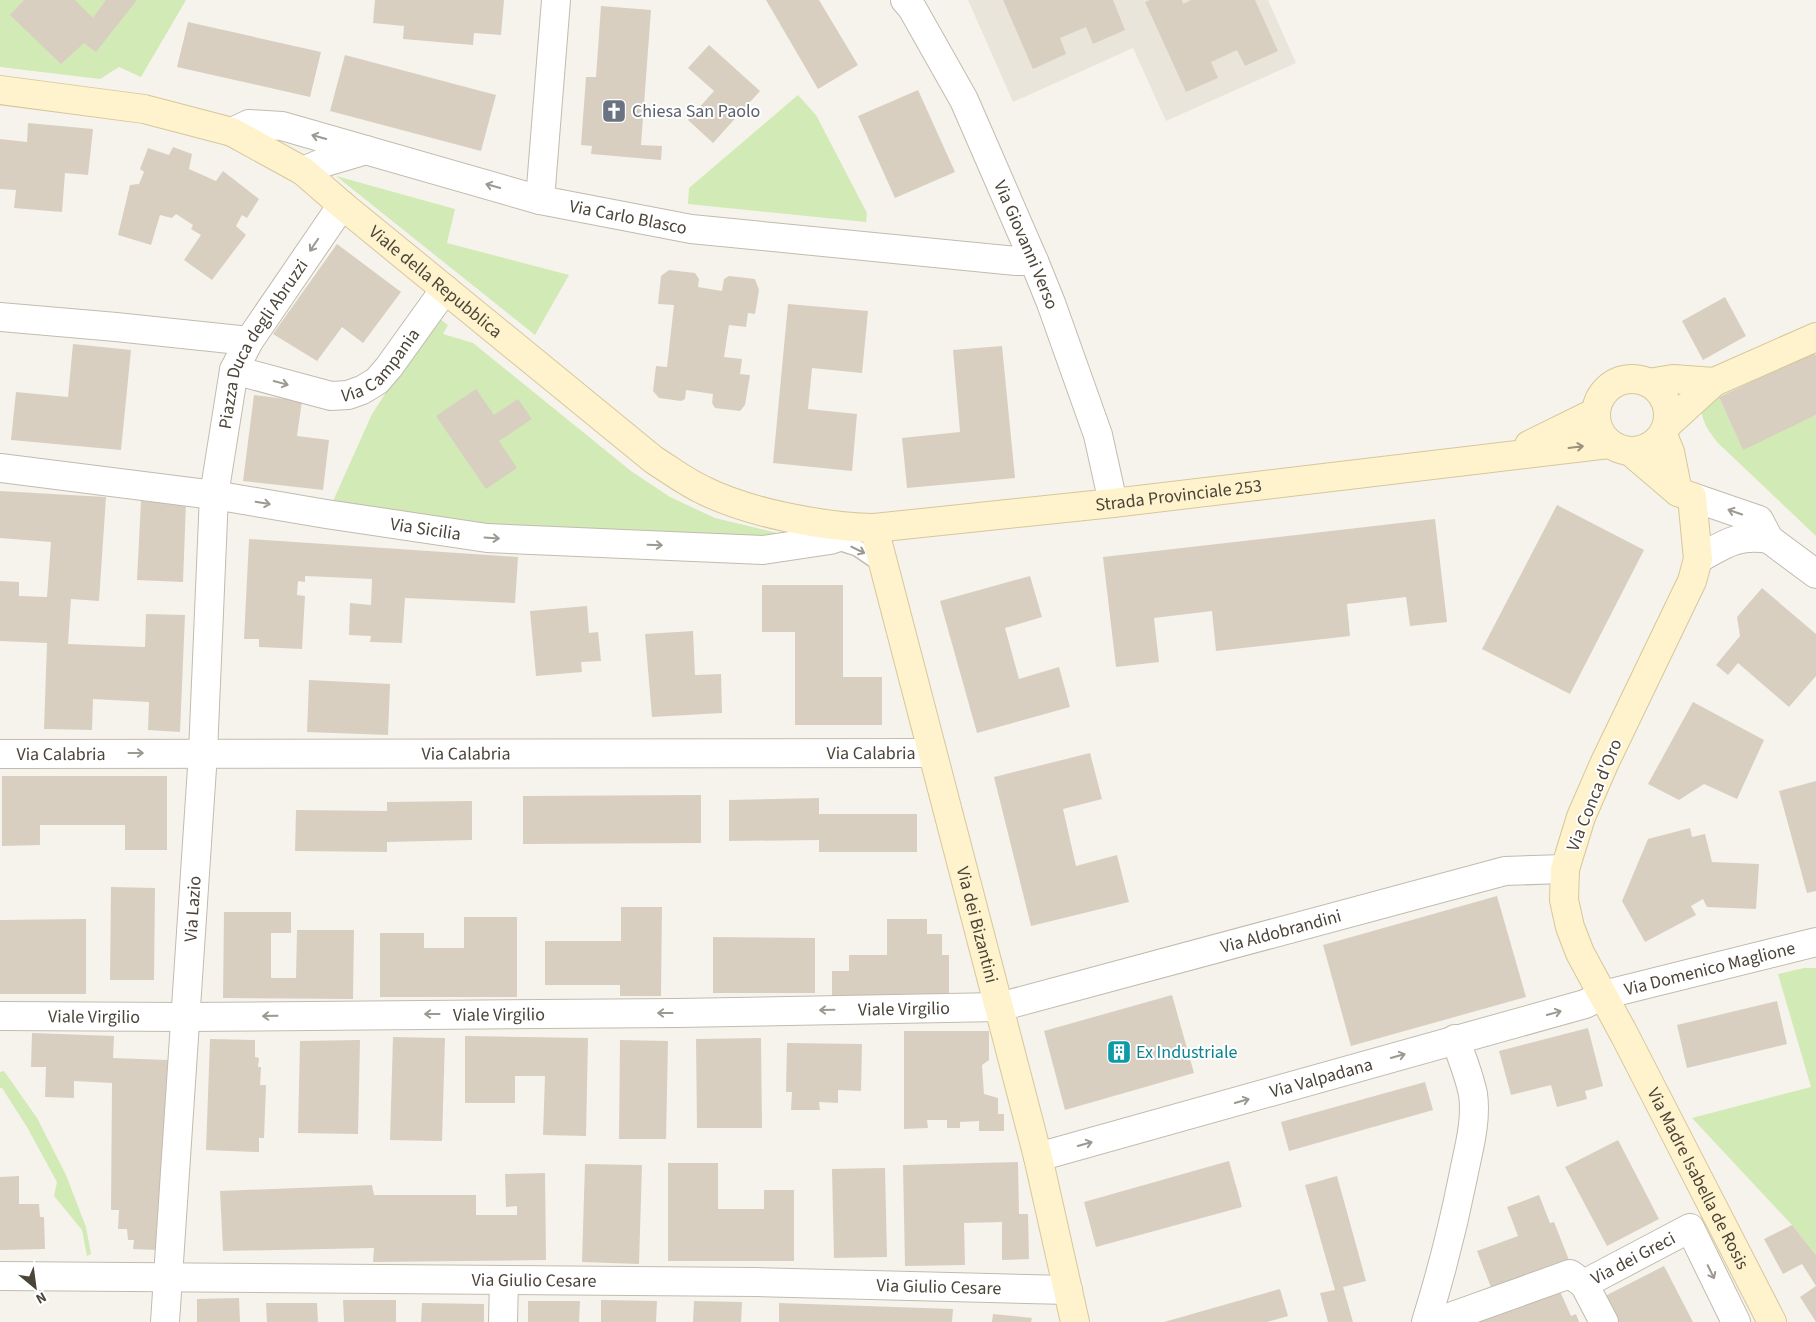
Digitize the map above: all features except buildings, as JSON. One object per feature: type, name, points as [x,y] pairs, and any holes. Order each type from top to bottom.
[{"type":"main road","name":"Viale della Repubblica","points":[[0,90],[144,109],[232,132],[302,171],[654,460],[702,490],[745,507],[851,532]]},
{"type":"main road","name":"Strada Provinciale 253","points":[[851,532],[1484,460],[1510,455],[1620,448],[1643,450],[1654,444],[1665,430],[1714,382],[1816,337]]},
{"type":"main road","name":"Strada Provinciale 253","points":[[1510,455],[1596,412],[1598,401],[1605,391],[1614,384],[1626,379],[1637,379],[1648,383],[1673,380],[1714,382]]},
{"type":"main road","points":[[1648,383],[1658,390],[1666,400],[1669,412],[1665,430],[1670,452],[1685,494],[1698,559]]},
{"type":"main road","points":[[1596,412],[1596,424],[1601,435],[1685,494]]},
{"type":"main road","name":"Via dei Bizantini","points":[[851,532],[882,566],[1038,1157],[1075,1322]]},
{"type":"main road","name":"Via Conca d'Oro","points":[[1624,1034],[1580,952],[1570,927],[1564,900],[1565,869],[1581,817],[1604,764],[1692,581],[1698,559]]},
{"type":"main road","name":"Via Madre Isabella de Rosis","points":[[1624,1034],[1772,1322]]},
{"type":"street","points":[[540,200],[556,0]]},
{"type":"street","name":"Via Giovanni Verso","points":[[905,0],[912,8],[964,100],[1034,261],[1098,435],[1113,503]]},
{"type":"street","name":"Via Carlo Blasco","points":[[232,132],[249,124],[282,126],[540,200],[691,229],[1016,261],[1034,261]]},
{"type":"street","points":[[302,171],[366,150]]},
{"type":"street","name":"Piazza Duca degli Abruzzi","points":[[214,495],[234,370],[249,341],[342,205]]},
{"type":"street","name":"Via Campania","points":[[234,370],[331,396],[348,395],[362,390],[377,381],[389,367],[445,289]]},
{"type":"street","points":[[0,317],[249,341]]},
{"type":"street","name":"Via Sicilia","points":[[0,468],[214,495],[487,538],[763,550],[851,532]]},
{"type":"street","points":[[1685,494],[1759,520],[1769,539],[1816,574]]},
{"type":"street","name":"Via Lazio","points":[[165,1322],[203,753],[214,495]]},
{"type":"street","points":[[1698,559],[1735,539],[1756,537],[1769,539]]},
{"type":"street","name":"Via Calabria","points":[[0,754],[932,753]]},
{"type":"street","name":"Via Aldobrandini","points":[[999,1007],[1506,871],[1565,869]]},
{"type":"street","name":"Via Domenico Maglione","points":[[1603,995],[1816,942]]},
{"type":"street","name":"Via Valpadana","points":[[1038,1157],[1585,1004],[1603,995]]},
{"type":"street","name":"Viale Virgilio","points":[[0,1016],[185,1017],[676,1013],[999,1007]]},
{"type":"street","points":[[1426,1322],[1440,1280],[1450,1240],[1473,1125],[1473,1095],[1466,1067],[1455,1040]]},
{"type":"street","name":"Via dei Greci","points":[[1436,1322],[1570,1274],[1584,1284],[1690,1228],[1736,1322]]},
{"type":"street","name":"Via Giulio Cesare","points":[[0,1276],[756,1282],[1068,1290]]},
{"type":"street","points":[[503,1322],[504,1280]]},
{"type":"street","points":[[1584,1284],[1604,1322]]},
{"type":"lane","points":[[851,532],[857,548],[882,566]]},
{"type":"shaded area","points":[[968,0],[1268,0],[1296,63],[1166,121],[1133,48],[1013,102]]},
{"type":"green space","points":[[0,0],[186,0],[141,77],[119,67],[100,79],[0,67]]},
{"type":"green space","points":[[798,95],[816,115],[867,213],[866,222],[688,204],[689,188]]},
{"type":"green space","points":[[336,176],[455,209],[447,243],[569,275],[535,335]]},
{"type":"green space","points":[[436,316],[448,325],[443,334],[473,343],[631,471],[670,497],[715,518],[777,533],[776,537],[489,529],[333,501],[372,414]]},
{"type":"green space","points":[[1719,397],[1743,449],[1816,415],[1816,536],[1718,443],[1712,435],[1704,422],[1701,408]]},
{"type":"green space","points":[[1804,968],[1816,968],[1816,1255],[1792,1225],[1692,1118],[1811,1087],[1778,974]]},
{"type":"green space","points":[[4,1071],[37,1118],[66,1175],[86,1227],[91,1254],[87,1256],[82,1230],[54,1196],[57,1182],[27,1127],[2,1088],[0,1088],[0,1072]]},
{"type":"place","name":"Chiesa San Paolo","points":[[614,111]]},
{"type":"place","name":"Ex Industriale","points":[[1119,1052]]}]
